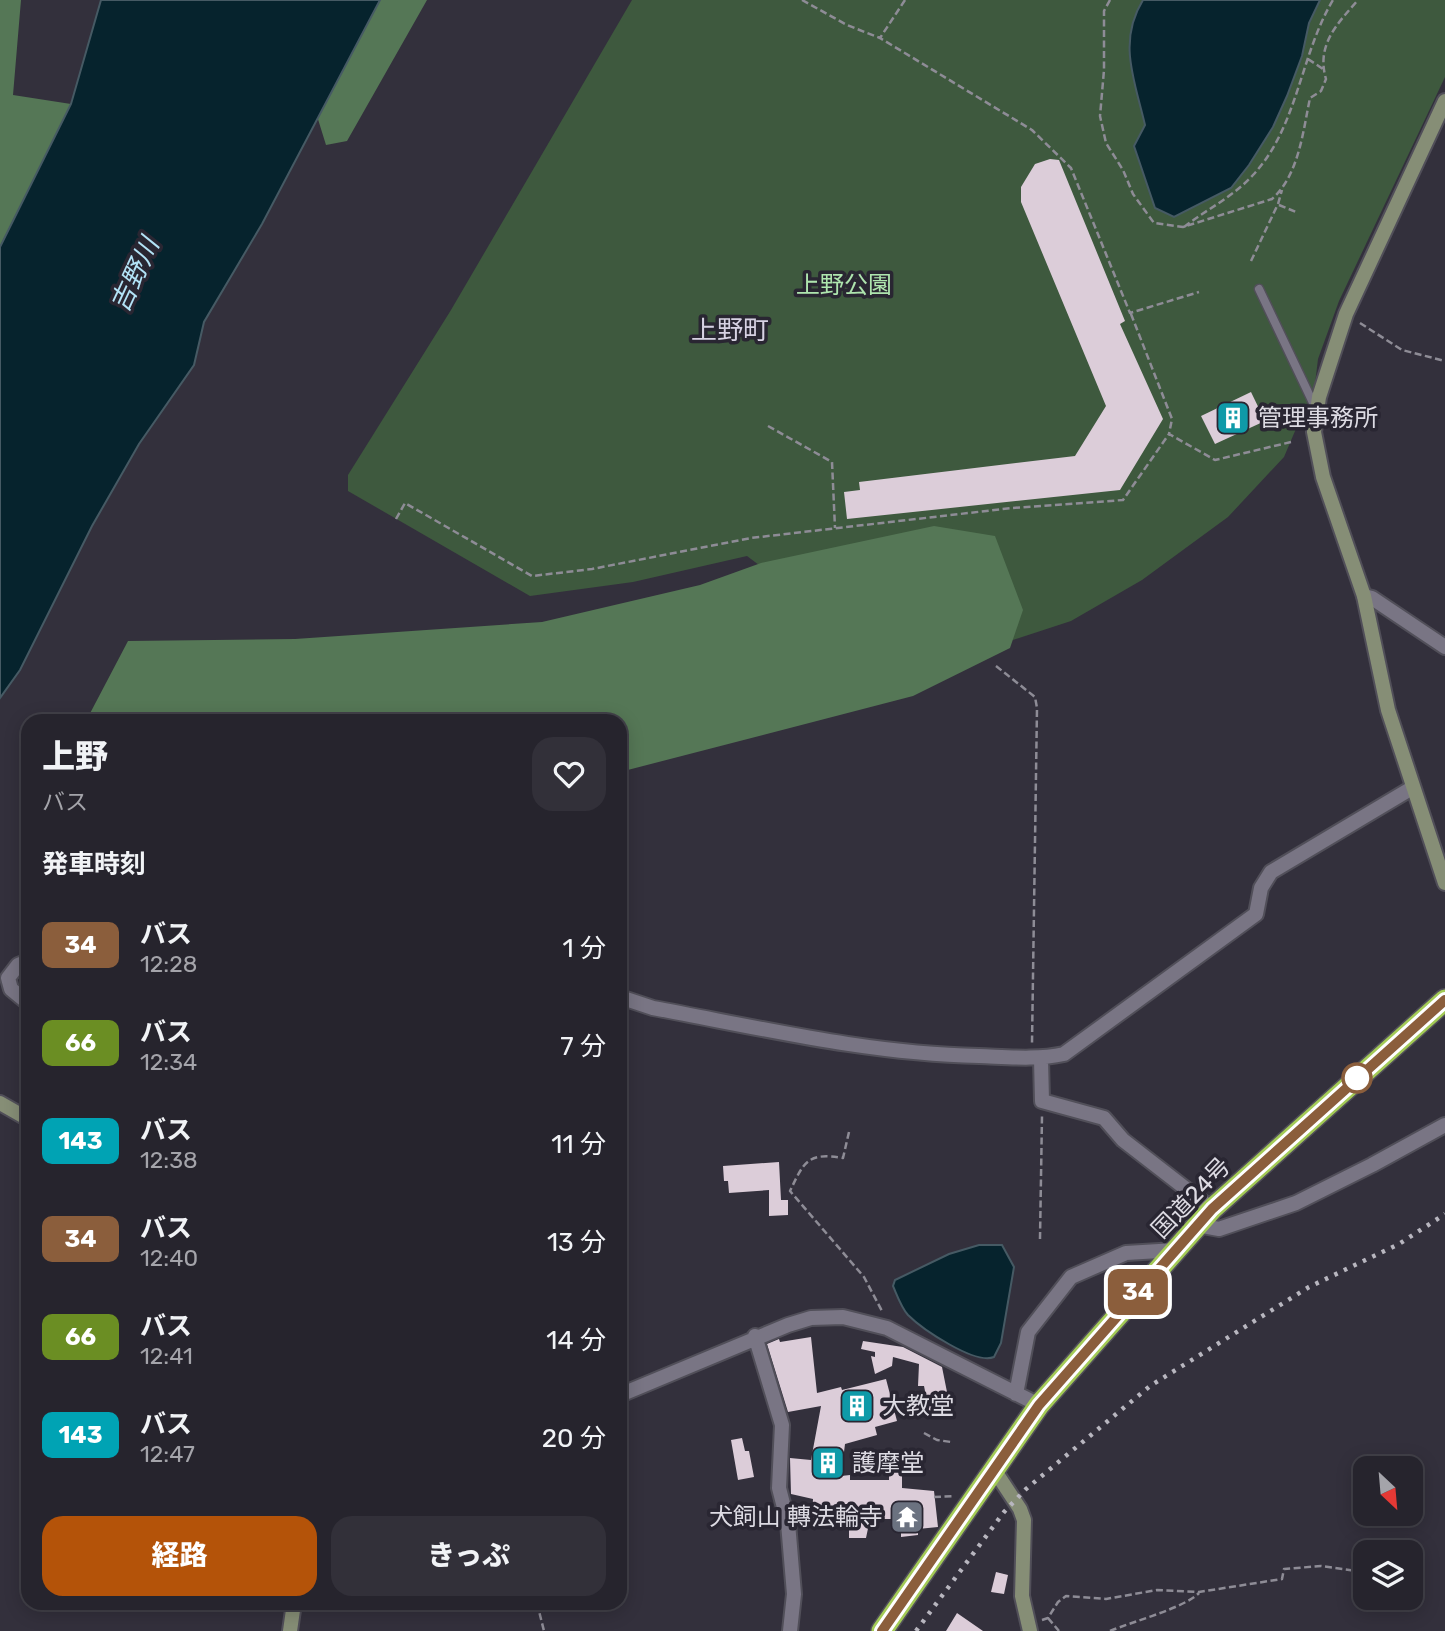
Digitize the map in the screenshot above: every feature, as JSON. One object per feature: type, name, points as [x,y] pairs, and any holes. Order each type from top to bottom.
[{"type":"highway","name":"国道24号","points":[[882,1631],[1039,1405],[1197,1225],[1445,1000]]},
{"type":"street","points":[[1445,101],[1346,314],[1319,397],[1314,432],[1323,477],[1364,596],[1388,710],[1445,883]]},
{"type":"street","points":[[1364,596],[1372,598],[1445,647]]},
{"type":"street","points":[[627,999],[653,1007],[867,1048],[926,1056],[1036,1058],[1064,1054],[1256,914],[1261,888],[1271,872],[1412,788]]},
{"type":"street","points":[[21,964],[8,978],[11,989],[21,997]]},
{"type":"street","points":[[1036,1058],[1042,1101],[1104,1118],[1123,1140],[1212,1209]]},
{"type":"street","points":[[0,1103],[21,1115]]},
{"type":"street","points":[[1197,1225],[1219,1229],[1296,1203],[1373,1166],[1445,1125]]},
{"type":"street","points":[[1016,1394],[1028,1332],[1072,1278],[1126,1253],[1176,1250]]},
{"type":"street","points":[[627,1392],[755,1336],[811,1318],[843,1317],[887,1328],[1039,1405]]},
{"type":"street","points":[[755,1336],[782,1426],[779,1488],[788,1523],[794,1594],[790,1631]]},
{"type":"street","points":[[995,1471],[1020,1508],[1024,1520],[1022,1596],[1029,1628]]},
{"type":"street","points":[[290,1631],[293,1610]]},
{"type":"lane","points":[[1259,289],[1317,412]]},
{"type":"path","points":[[396,519],[405,503],[532,576],[592,569],[751,538],[1012,508],[1123,500],[1169,435],[1172,419],[1071,168],[1032,130],[880,38],[847,25],[802,0]]},
{"type":"path","points":[[880,38],[905,0]]},
{"type":"path","points":[[1110,0],[1104,11],[1104,70],[1100,116],[1106,143],[1123,170],[1133,194],[1154,223],[1183,228],[1272,199],[1282,190]]},
{"type":"path","points":[[1183,228],[1225,200],[1254,174],[1272,147],[1289,113],[1325,14],[1333,0]]},
{"type":"path","points":[[1251,261],[1300,149],[1310,98],[1321,91],[1326,79],[1321,61],[1335,27],[1358,0]]},
{"type":"path","points":[[1308,59],[1323,69]]},
{"type":"path","points":[[1278,204],[1296,212]]},
{"type":"path","points":[[1130,313],[1199,292]]},
{"type":"path","points":[[1346,314],[1402,350],[1445,361]]},
{"type":"path","points":[[768,426],[832,462],[835,528]]},
{"type":"path","points":[[1169,435],[1216,460],[1291,442]]},
{"type":"path","points":[[996,666],[1035,697],[1037,708],[1036,1058]]},
{"type":"path","points":[[1040,1239],[1042,1101]]},
{"type":"path","points":[[849,1132],[843,1158],[818,1156],[810,1159],[794,1177],[790,1191],[864,1277],[883,1314],[887,1328]]},
{"type":"path","points":[[924,1433],[937,1440],[951,1442]]},
{"type":"path","points":[[934,1497],[957,1496]]},
{"type":"path","points":[[1029,1628],[1048,1618],[1058,1602],[1066,1596],[1106,1599],[1157,1590],[1199,1592],[1282,1579],[1284,1569],[1321,1566],[1353,1570]]},
{"type":"path","points":[[1110,1631],[1168,1608],[1183,1606],[1199,1592]]},
{"type":"path","points":[[539,1610],[544,1631]]},
{"type":"path","points":[[1048,1618],[1059,1631]]},
{"type":"green space","points":[[0,0],[21,0],[13,95],[71,104],[0,246]]},
{"type":"green space","points":[[380,0],[427,0],[347,141],[326,145],[317,116]]},
{"type":"green space","name":"上野公園","points":[[632,0],[1445,0],[1445,77],[1339,301],[1318,359],[1315,384],[1284,457],[1228,517],[1142,580],[1071,621],[1013,640],[979,552],[771,574],[747,556],[633,582],[530,596],[348,491],[348,475],[451,310]]},
{"type":"green space","points":[[934,526],[995,536],[1023,610],[1010,648],[913,696],[627,770],[627,714],[90,714],[128,641],[295,639],[542,622],[700,585],[761,563]]},
{"type":"water","name":"吉野川","points":[[101,0],[380,0],[262,224],[204,322],[194,365],[139,444],[92,526],[20,670],[0,698],[0,247],[71,104]]},
{"type":"water","points":[[1143,0],[1320,0],[1309,23],[1302,56],[1287,96],[1273,127],[1249,165],[1231,188],[1174,217],[1155,208],[1134,146],[1145,125],[1130,62],[1130,46],[1135,16]]},
{"type":"water","points":[[979,1245],[1002,1245],[1014,1267],[1001,1343],[994,1357],[985,1358],[962,1351],[936,1337],[915,1321],[903,1308],[893,1286],[895,1280],[949,1254]]},
{"type":"building","points":[[1050,159],[1059,160],[1125,321],[1120,324],[1163,419],[1120,490],[847,519],[844,492],[860,490],[859,482],[1075,456],[1106,406],[1021,202],[1021,187],[1035,164]]},
{"type":"building","name":"管理事務所","points":[[1251,392],[1265,421],[1215,444],[1201,416]]},
{"type":"building","points":[[779,1162],[781,1200],[788,1200],[788,1215],[769,1216],[769,1190],[729,1193],[728,1181],[724,1181],[723,1166]]},
{"type":"building","points":[[811,1337],[817,1393],[886,1379],[897,1421],[875,1427],[877,1435],[845,1444],[841,1476],[850,1475],[850,1480],[889,1480],[889,1471],[902,1471],[902,1488],[934,1491],[938,1527],[918,1529],[918,1535],[901,1537],[897,1519],[870,1519],[866,1538],[849,1538],[849,1520],[812,1520],[813,1499],[791,1494],[790,1458],[811,1460],[821,1406],[788,1412],[767,1344],[779,1339],[780,1342]]},
{"type":"building","points":[[863,1341],[903,1347],[942,1367],[951,1412],[930,1416],[924,1386],[918,1386],[919,1364],[893,1357],[892,1366],[875,1374],[871,1356],[875,1357],[875,1352],[861,1349]]},
{"type":"building","points":[[742,1438],[745,1451],[749,1451],[754,1477],[738,1480],[731,1440]]},
{"type":"building","points":[[996,1572],[1008,1575],[1004,1594],[991,1592]]},
{"type":"building","points":[[957,1613],[983,1631],[946,1631]]},
{"type":"railway","points":[[916,1631],[1004,1512],[1026,1489],[1150,1386],[1309,1287],[1399,1244],[1445,1214]]},
{"type":"bus line","name":"34","points":[[882,1631],[1039,1405],[1212,1209],[1445,1000]]},
{"type":"place","name":"管理事務所","points":[[1233,418]]},
{"type":"place","name":"大教堂","points":[[857,1406]]},
{"type":"place","name":"護摩堂","points":[[828,1463]]},
{"type":"place","name":"犬飼山 轉法輪寺","points":[[907,1517]]},
{"type":"district","name":"上野町","points":[[730,330]]}]
